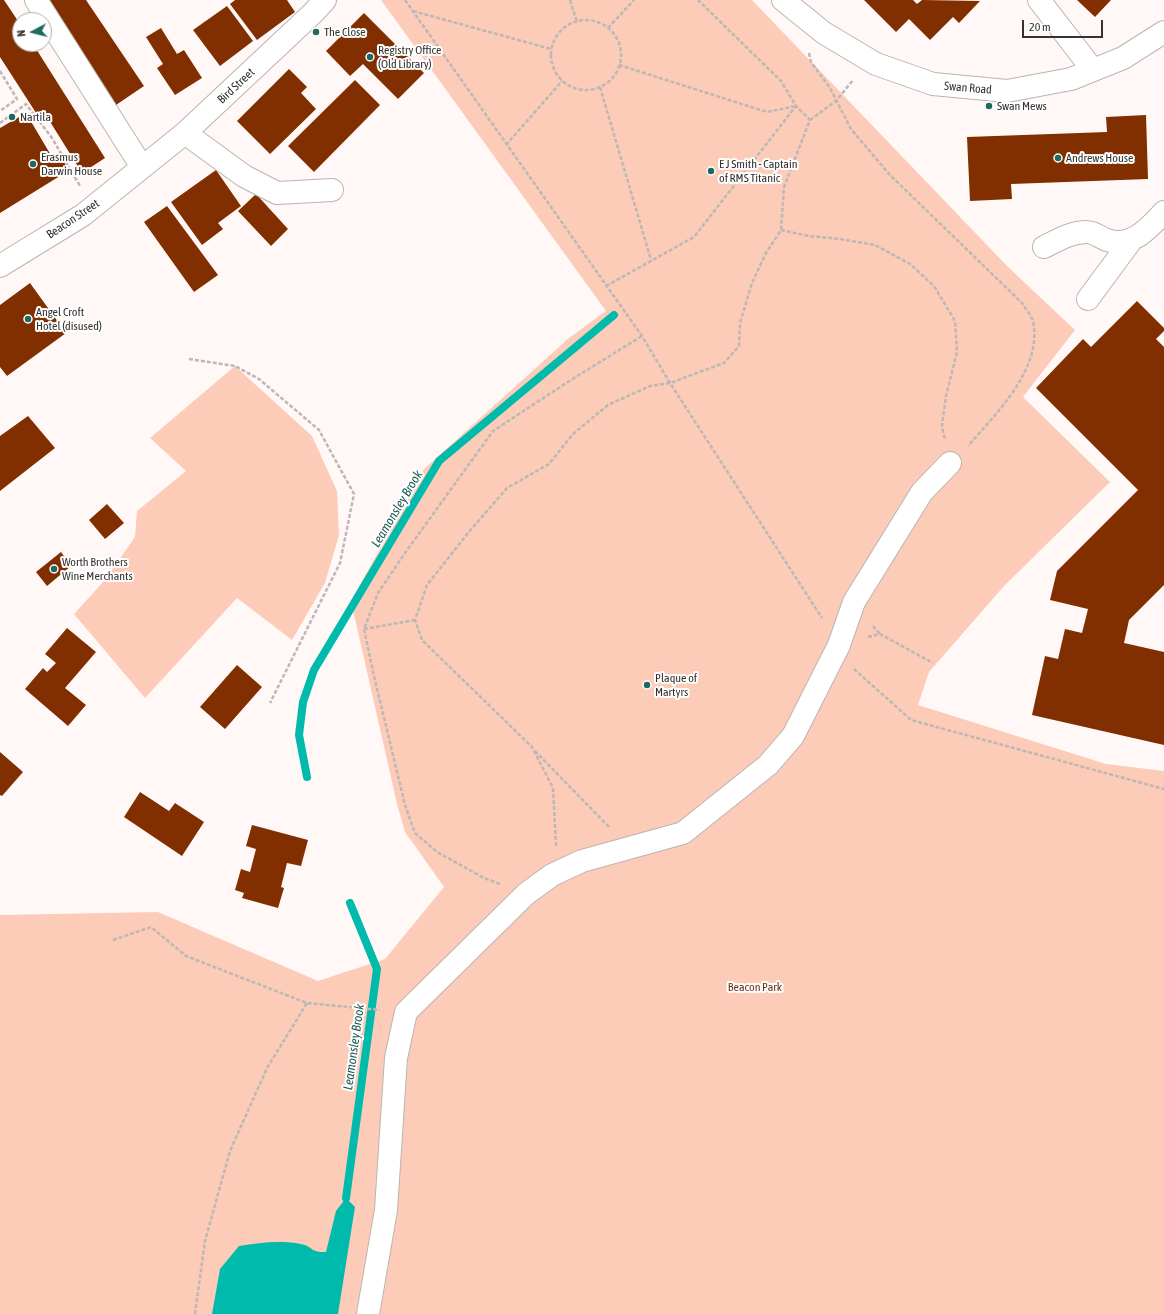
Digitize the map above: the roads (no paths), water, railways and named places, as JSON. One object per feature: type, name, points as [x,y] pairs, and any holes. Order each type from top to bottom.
[{"type":"street","points":[[36,0],[142,167]]},
{"type":"street","name":"Bird Street","points":[[142,167],[185,134],[325,0]]},
{"type":"street","points":[[1039,0],[1093,70]]},
{"type":"street","name":"Swan Road","points":[[790,6],[824,34],[869,61],[933,84],[1008,91],[1071,79],[1122,58],[1164,32]]},
{"type":"street","points":[[185,134],[244,176],[277,193],[332,190]]},
{"type":"street","name":"Beacon Street","points":[[0,266],[83,215],[142,167]]},
{"type":"street","points":[[1088,299],[1130,242],[1149,228],[1164,212]]},
{"type":"street","points":[[1044,247],[1068,235],[1089,232],[1109,241],[1130,242]]},
{"type":"street","points":[[368,1314],[386,1210],[396,1058],[406,1012],[526,894],[552,875],[582,861],[683,833],[768,765],[793,736],[839,645],[854,602],[922,492],[950,463]]},
{"type":"water","points":[[346,1198],[355,1207],[338,1314],[212,1314],[220,1269],[239,1246],[285,1242],[301,1244],[317,1251],[326,1252],[336,1211]]},
{"type":"waterway","name":"Leamonsley Brook","points":[[307,777],[299,735],[303,702],[314,670],[439,461],[614,315]]},
{"type":"waterway","name":"Leamonsley Brook","points":[[346,1198],[377,969],[350,903]]},
{"type":"place","name":"The Close","points":[[316,32]]},
{"type":"place","name":"Registry Office (Old Library)","points":[[370,57]]},
{"type":"place","name":"Swan Mews","points":[[989,106]]},
{"type":"place","name":"Nartila","points":[[12,117]]},
{"type":"place","name":"Andrews House","points":[[1058,158]]},
{"type":"place","name":"Erasmus Darwin House","points":[[33,164]]},
{"type":"place","name":"E J Smith - Captain of RMS Titanic","points":[[711,171]]},
{"type":"place","name":"Angel Croft Hotel (disused)","points":[[28,319]]},
{"type":"place","name":"Worth Brothers Wine Merchants","points":[[54,569]]},
{"type":"place","name":"Plaque of Martyrs","points":[[647,685]]},
{"type":"park label","name":"Beacon Park","points":[[755,987]]}]
